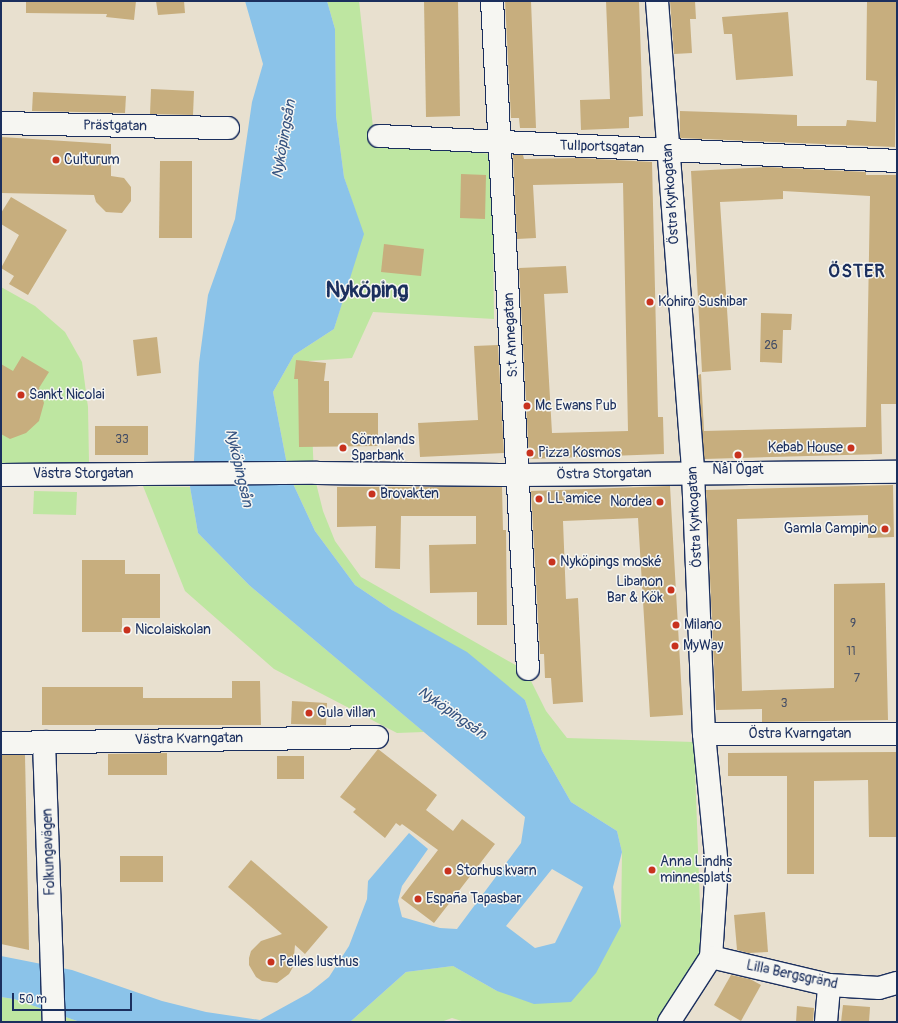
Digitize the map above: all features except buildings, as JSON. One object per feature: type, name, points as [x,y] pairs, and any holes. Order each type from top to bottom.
[{"type":"street","name":"S:t Annegatan","points":[[492,1],[501,143],[528,669]]},
{"type":"street","name":"Östra Kyrkogatan","points":[[657,1],[693,473],[704,734],[716,867],[711,957],[669,1022]]},
{"type":"street","name":"Prästgatan","points":[[1,124],[228,128]]},
{"type":"street","name":"Tullportsgatan","points":[[379,136],[897,161]]},
{"type":"street","name":"Östra Storgatan","points":[[312,473],[518,475],[897,472]]},
{"type":"street","name":"Västra Storgatan","points":[[1,475],[312,473]]},
{"type":"street","name":"Östra Kvarngatan","points":[[704,734],[897,734]]},
{"type":"street","name":"Västra Kvarngatan","points":[[1,743],[377,737]]},
{"type":"street","name":"Folkungavägen","points":[[44,742],[54,1020]]},
{"type":"street","name":"Lilla Bergsgränd","points":[[711,957],[829,985],[879,988],[897,983]]},
{"type":"street","points":[[826,1022],[829,985]]},
{"type":"green space","points":[[327,1],[359,1],[375,145],[492,154],[494,319],[373,312],[352,358],[309,361],[314,475],[323,511],[335,541],[361,577],[526,671],[546,711],[567,738],[694,742],[702,960],[656,1022],[465,1022],[452,1018],[441,1022],[350,1022],[406,972],[453,966],[497,991],[621,926],[622,852],[617,831],[571,802],[542,751],[525,700],[355,585],[315,531],[289,475],[273,392],[294,355],[334,329],[363,234],[344,177],[336,116],[335,29]]},
{"type":"green space","points":[[1,287],[35,306],[65,332],[82,362],[88,407],[89,462],[1,464]]},
{"type":"green space","points":[[143,486],[190,487],[198,533],[249,585],[424,732],[397,733],[274,669],[185,591]]},
{"type":"green space","points":[[34,491],[77,492],[76,515],[33,514]]},
{"type":"green space","points":[[1,997],[14,999],[80,1022],[1,1022]]},
{"type":"water","name":"Nyköpingsån","points":[[245,1],[327,1],[335,29],[336,116],[344,177],[364,234],[334,329],[294,355],[273,392],[289,475],[315,531],[355,585],[392,610],[467,652],[525,700],[542,751],[571,802],[617,831],[622,852],[613,887],[621,926],[596,973],[571,1002],[534,1004],[497,991],[453,966],[406,972],[350,1022],[80,1022],[14,999],[1,997],[1,956],[72,970],[162,1001],[206,1012],[260,1020],[309,993],[329,977],[349,946],[367,899],[368,881],[409,833],[428,849],[402,886],[398,901],[402,917],[440,928],[457,929],[521,843],[525,817],[249,585],[198,533],[190,487],[194,460],[199,363],[208,295],[235,219],[252,102],[263,64]],"holes":[[[552,869],[583,887],[555,943],[535,948],[506,926]]]},
{"type":"place","name":"Culturum","points":[[56,160]]},
{"type":"place","name":"Kohiro Sushibar","points":[[650,302]]},
{"type":"place","name":"Sankt Nicolai","points":[[21,395]]},
{"type":"place","name":"Mc Ewans Pub","points":[[527,406]]},
{"type":"place","name":"Sörmlands Sparbank","points":[[343,448]]},
{"type":"place","name":"Kebab House","points":[[851,448]]},
{"type":"place","name":"Pizza Kosmos","points":[[530,453]]},
{"type":"place","name":"Nål Ögat","points":[[738,455]]},
{"type":"place","name":"Brovakten","points":[[372,494]]},
{"type":"place","name":"LL'amice","points":[[539,499]]},
{"type":"place","name":"Nordea","points":[[660,502]]},
{"type":"place","name":"Gamla Campino","points":[[885,529]]},
{"type":"place","name":"Nyköpings moské","points":[[552,562]]},
{"type":"place","name":"Libanon Bar & Kök","points":[[671,590]]},
{"type":"place","name":"Milano","points":[[676,625]]},
{"type":"place","name":"Nicolaiskolan","points":[[127,630]]},
{"type":"place","name":"MyWay","points":[[675,646]]},
{"type":"place","name":"Gula villan","points":[[309,713]]},
{"type":"place","name":"Anna Lindhs minnesplats","points":[[652,870]]},
{"type":"place","name":"Storhus kvarn","points":[[448,871]]},
{"type":"place","name":"España Tapasbar","points":[[418,899]]},
{"type":"place","name":"Pelles lusthus","points":[[271,962]]},
{"type":"district","name":"ÖSTER","points":[[857,272]]},
{"type":"district","name":"Nyköping","points":[[367,291]]}]
